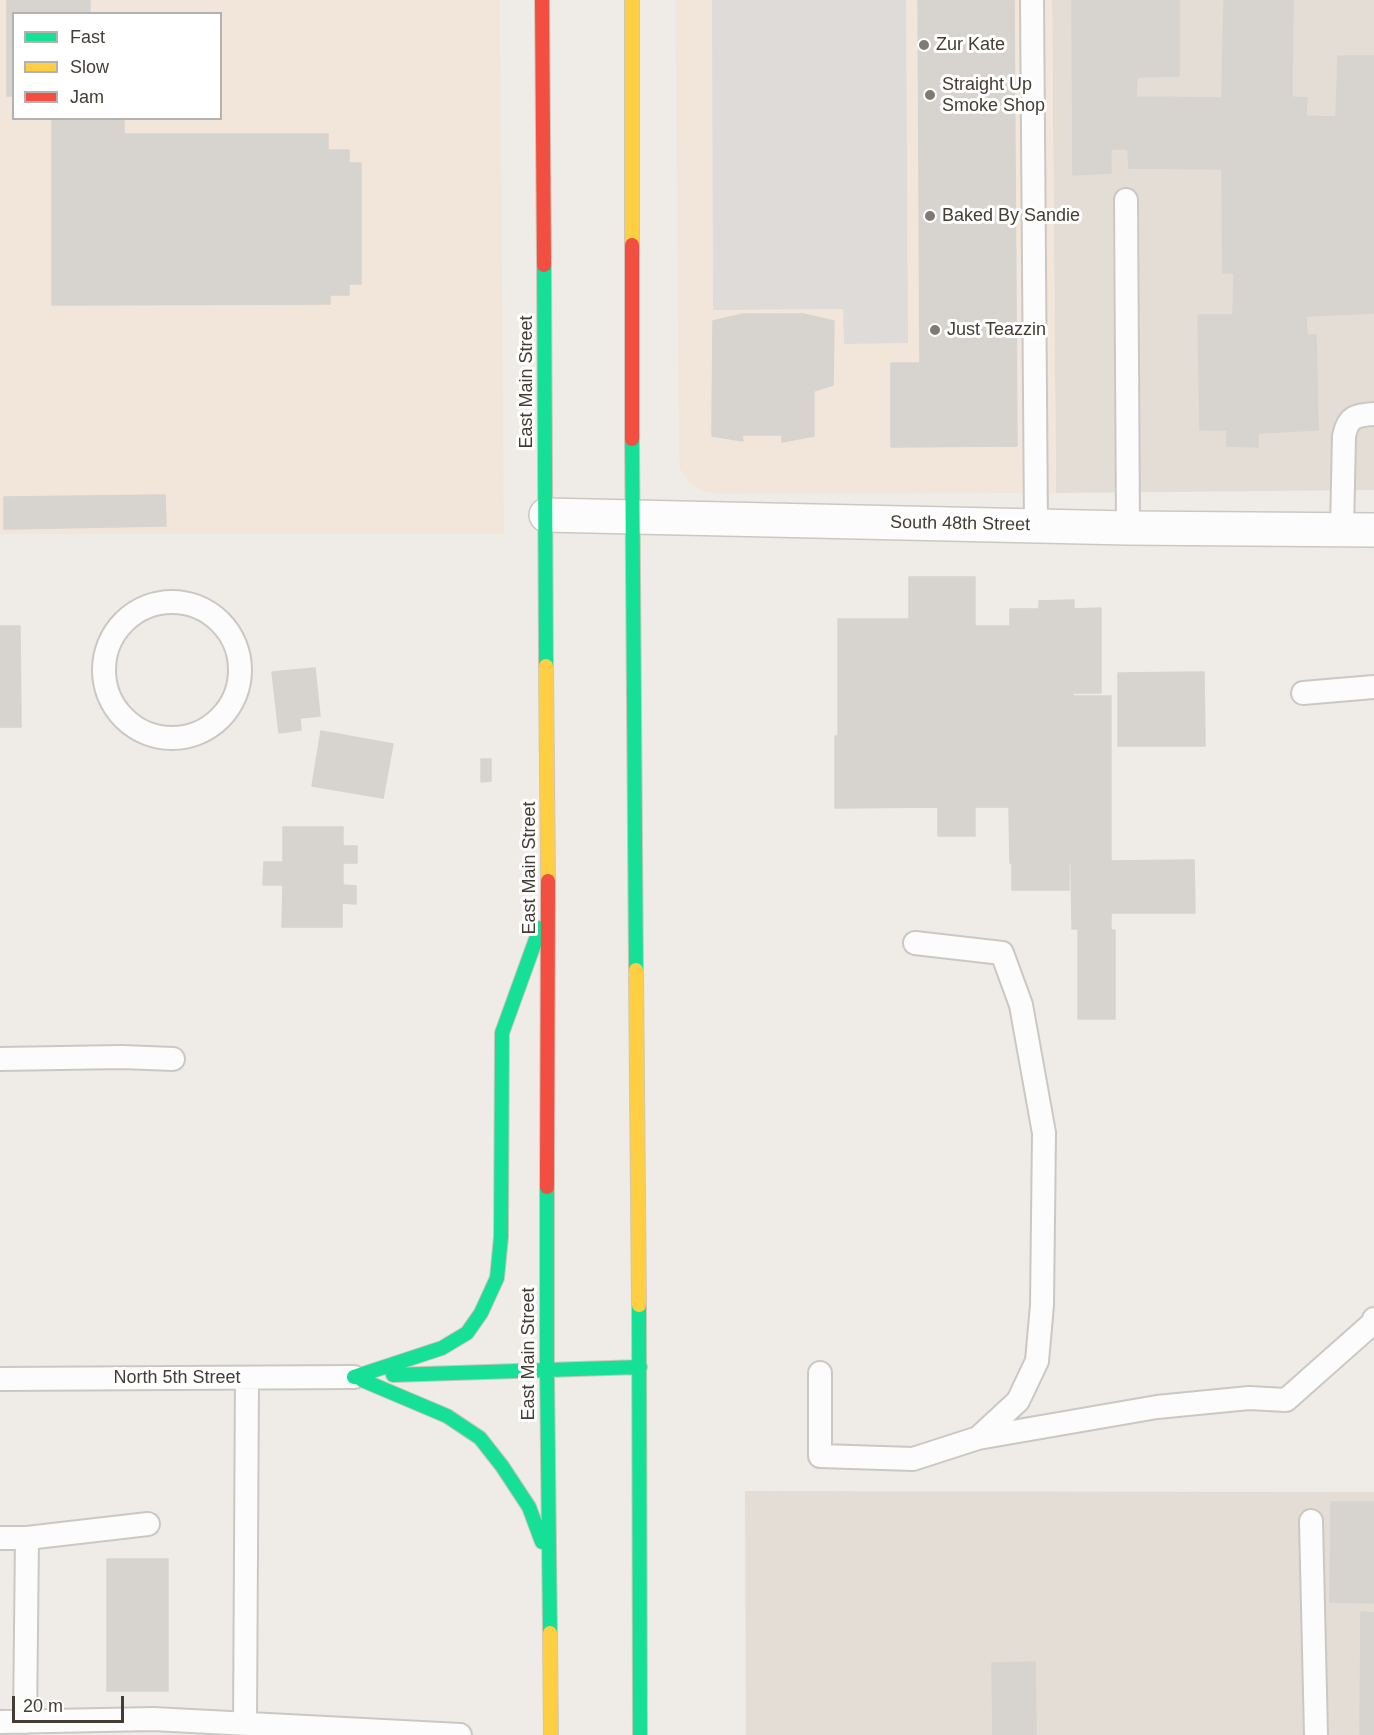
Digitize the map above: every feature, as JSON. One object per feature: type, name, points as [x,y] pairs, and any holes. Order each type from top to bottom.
[{"type":"main road","name":"East Main Street","points":[[542,0],[548,906],[547,1369],[551,1735]]},
{"type":"main road","points":[[632,0],[640,1735]]},
{"type":"main road","points":[[354,1377],[442,1348],[467,1333],[481,1313],[497,1278],[501,1237],[502,1033],[548,906]]},
{"type":"main road","points":[[354,1377],[640,1367]]},
{"type":"main road","points":[[354,1377],[447,1416],[480,1438],[530,1507],[549,1563]]},
{"type":"street","name":"South 48th Street","points":[[546,515],[1128,528],[1374,530]]},
{"type":"lane","points":[[1032,0],[1036,526]]},
{"type":"lane","points":[[1126,200],[1128,528]]},
{"type":"lane","points":[[1342,530],[1346,427],[1352,418],[1374,414]]},
{"type":"lane","points":[[170,601],[194,605],[215,616],[230,633],[240,655],[241,679],[233,702],[220,721],[200,734],[176,739],[154,737],[135,728],[119,714],[108,695],[104,673],[106,651],[115,632],[130,616],[149,605],[170,601]]},
{"type":"lane","points":[[1303,693],[1374,687]]},
{"type":"lane","points":[[915,943],[1002,953],[1021,1005],[1044,1133],[1042,1305],[1037,1361],[1018,1401],[978,1438]]},
{"type":"lane","points":[[0,1059],[122,1057],[173,1059]]},
{"type":"lane","points":[[820,1372],[820,1456],[913,1459],[978,1438],[1157,1407],[1249,1398],[1286,1400],[1374,1322],[1374,1319]]},
{"type":"lane","name":"North 5th Street","points":[[0,1379],[354,1377]]},
{"type":"lane","points":[[245,1723],[247,1378]]},
{"type":"lane","points":[[1311,1521],[1316,1735]]},
{"type":"lane","points":[[0,1538],[27,1538],[148,1524]]},
{"type":"lane","points":[[25,1722],[27,1538]]},
{"type":"lane","points":[[0,1722],[153,1719],[460,1735]]},
{"type":"shaded area","points":[[0,0],[500,0],[504,534],[0,534]]},
{"type":"shaded area","points":[[675,0],[1052,0],[1056,493],[719,494],[705,492],[689,482],[680,469],[679,455]]},
{"type":"shaded area","points":[[712,0],[906,0],[908,343],[844,344],[843,309],[713,310]]},
{"type":"shaded area","points":[[1052,0],[1374,0],[1374,490],[1056,493]]},
{"type":"shaded area","points":[[745,1491],[1374,1492],[1374,1735],[746,1735]]},
{"type":"building","points":[[7,0],[90,0],[90,12],[12,12],[12,96],[7,96]]},
{"type":"building","points":[[918,0],[1014,0],[1017,446],[891,447],[891,363],[920,363]]},
{"type":"building","points":[[1072,0],[1179,0],[1179,76],[1137,77],[1136,97],[1222,98],[1224,0],[1293,0],[1292,97],[1307,98],[1306,116],[1336,117],[1338,56],[1374,56],[1374,313],[1306,316],[1307,335],[1316,335],[1318,430],[1258,433],[1258,447],[1227,446],[1227,430],[1200,430],[1198,315],[1233,315],[1234,273],[1223,273],[1222,169],[1129,168],[1128,149],[1111,149],[1111,173],[1073,175]]},
{"type":"building","points":[[52,120],[124,120],[124,134],[328,134],[328,150],[349,150],[349,163],[361,163],[361,284],[349,284],[349,295],[330,295],[330,304],[52,305]]},
{"type":"building","points":[[743,314],[803,314],[834,321],[833,385],[814,391],[814,436],[782,442],[782,435],[742,435],[743,441],[712,436],[713,321]]},
{"type":"building","points":[[165,495],[166,526],[4,529],[4,497]]},
{"type":"building","points":[[909,577],[975,577],[975,626],[1010,626],[1010,609],[1039,609],[1039,601],[1074,600],[1074,609],[1101,608],[1101,693],[1073,693],[1073,696],[1111,696],[1111,861],[1194,860],[1195,913],[1111,913],[1111,929],[1072,929],[1071,863],[1069,863],[1069,890],[1012,890],[1009,807],[975,807],[975,836],[938,836],[938,807],[835,808],[835,736],[838,736],[838,619],[909,619]]},
{"type":"building","points":[[0,626],[20,626],[21,727],[0,727]]},
{"type":"building","points":[[315,668],[320,716],[300,718],[301,730],[279,733],[272,672]]},
{"type":"building","points":[[1204,672],[1205,746],[1118,746],[1118,673]]},
{"type":"building","points":[[321,731],[393,744],[383,798],[312,786]]},
{"type":"building","points":[[481,759],[491,759],[491,781],[481,782]]},
{"type":"building","points":[[283,827],[343,827],[343,846],[357,846],[357,863],[343,863],[343,885],[356,886],[356,904],[342,903],[342,927],[282,927],[283,885],[263,885],[264,862],[283,862]]},
{"type":"building","points":[[1078,930],[1115,930],[1115,1019],[1078,1019]]},
{"type":"building","points":[[1331,1502],[1374,1502],[1374,1603],[1330,1602]]},
{"type":"building","points":[[107,1559],[168,1559],[168,1691],[107,1691]]},
{"type":"building","points":[[1361,1612],[1374,1613],[1374,1735],[1360,1735]]},
{"type":"building","points":[[1035,1662],[1036,1735],[993,1735],[992,1663]]},
{"type":"traffic: fast","points":[[544,265],[546,666]]},
{"type":"traffic: fast","points":[[632,439],[636,970]]},
{"type":"traffic: fast","points":[[354,1377],[442,1348],[467,1333],[481,1313],[497,1278],[501,1237],[502,1033],[540,928]]},
{"type":"traffic: fast","points":[[547,1187],[550,1633]]},
{"type":"traffic: fast","points":[[639,1305],[640,1735]]},
{"type":"traffic: fast","points":[[393,1375],[640,1367]]},
{"type":"traffic: fast","points":[[362,1380],[447,1416],[480,1438],[529,1507],[542,1542]]},
{"type":"traffic: slow","points":[[632,0],[632,245]]},
{"type":"traffic: slow","points":[[546,666],[548,881]]},
{"type":"traffic: slow","points":[[636,970],[639,1305]]},
{"type":"traffic: slow","points":[[550,1633],[551,1735]]},
{"type":"traffic: jam","points":[[542,0],[544,265]]},
{"type":"traffic: jam","points":[[632,245],[632,439]]},
{"type":"traffic: jam","points":[[547,1187],[548,881]]},
{"type":"place","name":"Zur Kate","points":[[924,45]]},
{"type":"place","name":"Straight Up Smoke Shop","points":[[930,95]]},
{"type":"place","name":"Baked By Sandie","points":[[930,216]]},
{"type":"place","name":"Just Teazzin","points":[[935,330]]}]
